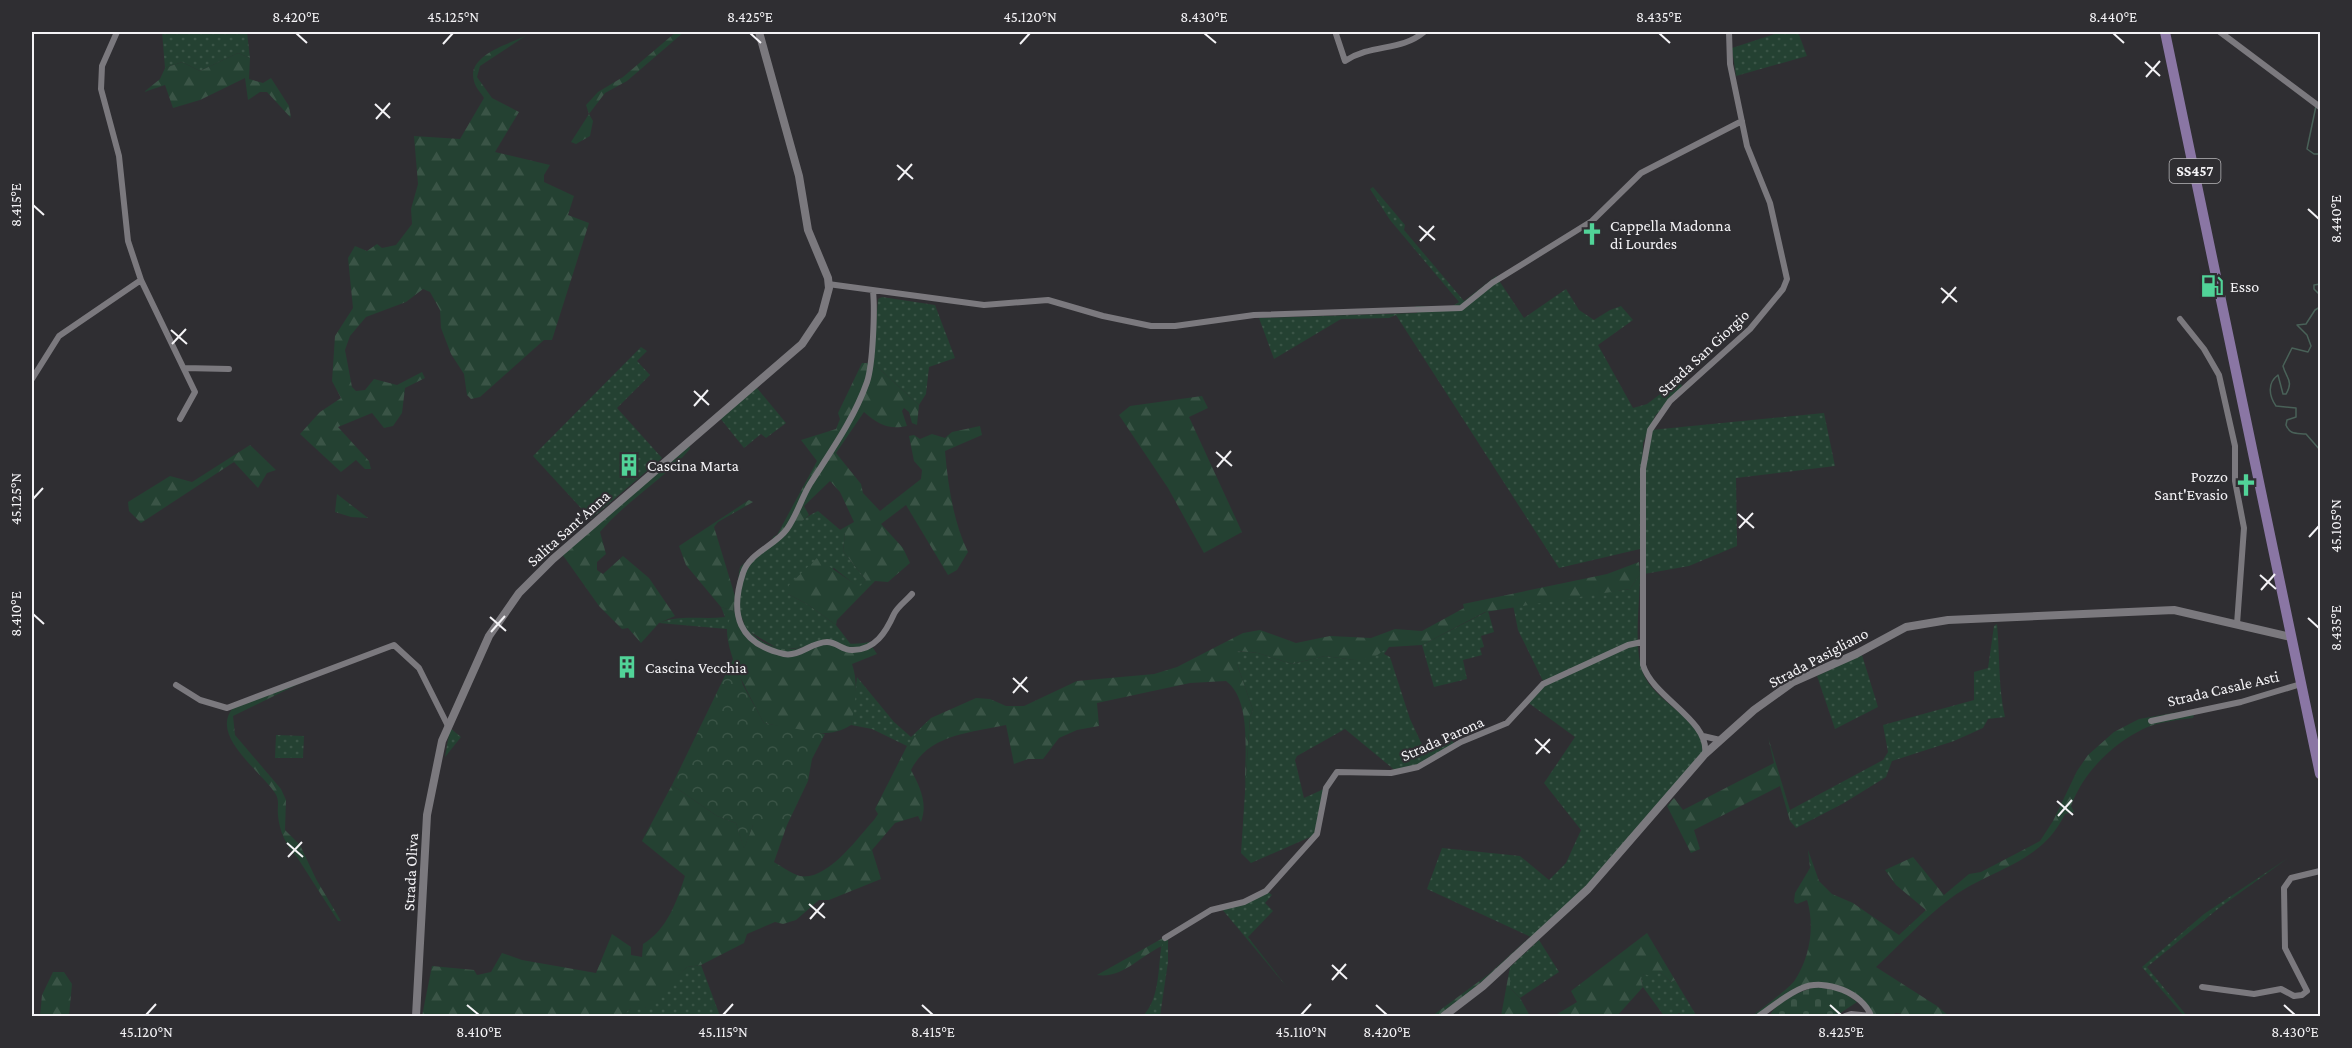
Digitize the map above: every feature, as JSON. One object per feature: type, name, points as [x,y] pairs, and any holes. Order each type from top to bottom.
[{"type":"main road","name":"SS457","points":[[2165,32],[2320,774]]},
{"type":"street","points":[[117,32],[102,66],[101,89],[119,156],[128,241],[141,280],[195,392],[180,419]]},
{"type":"street","name":"Salita Sant'Anna","points":[[447,728],[487,640],[519,592],[559,554],[802,344],[822,314],[828,284],[825,267],[808,230],[799,176],[759,32]]},
{"type":"street","points":[[1336,34],[1343,64],[1360,51],[1410,41],[1424,32]]},
{"type":"street","name":"Strada San Giorgio","points":[[1704,736],[1648,678],[1643,665],[1643,469],[1645,447],[1650,430],[1663,408],[1756,321],[1783,289],[1787,279],[1770,203],[1752,160],[1742,121],[1730,64],[1729,32]]},
{"type":"street","points":[[2220,32],[2320,107]]},
{"type":"street","points":[[828,284],[984,305],[1048,300],[1103,316],[1151,326],[1175,326],[1254,315],[1461,309],[1492,283],[1545,253],[1602,213],[1641,172],[1742,121]]},
{"type":"street","points":[[32,379],[53,342],[66,329],[141,280]]},
{"type":"street","points":[[873,291],[868,378],[862,394],[847,427],[810,485],[788,528],[746,565],[741,577],[736,617],[741,629],[759,645],[786,654],[827,642],[856,651],[865,649],[879,640],[900,606],[912,594]]},
{"type":"street","points":[[2180,319],[2204,349],[2219,375],[2235,446],[2235,481],[2244,528],[2237,624]]},
{"type":"street","points":[[184,368],[229,369]]},
{"type":"street","points":[[2219,375],[2236,370]]},
{"type":"street","name":"Strada Pasigliano","points":[[1444,1017],[1483,986],[1588,889],[1705,754],[1767,700],[1793,682],[1918,623],[2163,610],[2188,612],[2292,637]]},
{"type":"street","name":"Strada Parona","points":[[1165,938],[1211,910],[1244,902],[1266,891],[1317,834],[1326,789],[1337,772],[1397,772],[1418,767],[1461,742],[1507,723],[1543,684],[1628,645],[1642,642]]},
{"type":"street","points":[[176,685],[200,700],[227,708],[310,674],[394,645],[409,656],[423,674],[447,728]]},
{"type":"street","name":"Strada Casale Asti","points":[[2151,721],[2241,702],[2301,684]]},
{"type":"street","name":"Strada Oliva","points":[[416,1017],[427,815],[434,772],[447,728]]},
{"type":"street","points":[[1705,754],[1704,736],[1720,740]]},
{"type":"street","points":[[2202,987],[2254,994],[2281,989],[2294,996],[2302,995],[2307,991],[2285,948],[2284,888],[2291,878],[2320,871]]},
{"type":"street","points":[[1759,1017],[1802,988],[1815,985],[1842,990],[1861,1003],[1871,1016]]},
{"type":"street","points":[[1843,1015],[1871,1016]]},
{"type":"green space","points":[[162,32],[247,32],[250,58],[238,53],[200,71],[182,62],[165,68]]},
{"type":"green space","points":[[676,32],[684,32],[627,81],[605,93],[589,114],[586,105],[598,92],[623,77]]},
{"type":"green space","points":[[1781,32],[1798,32],[1807,56],[1736,76],[1732,48]]},
{"type":"green space","points":[[527,35],[480,66],[477,77],[492,98],[519,112],[495,152],[550,165],[544,175],[544,182],[574,196],[568,215],[589,223],[552,340],[544,340],[480,397],[471,399],[467,395],[464,374],[451,354],[441,328],[440,310],[430,292],[423,289],[406,302],[366,317],[350,336],[345,350],[352,387],[356,391],[365,390],[374,379],[397,385],[422,372],[425,378],[405,388],[402,413],[393,426],[384,428],[372,413],[338,427],[369,461],[371,469],[365,469],[356,460],[341,472],[300,434],[320,412],[341,398],[332,381],[335,336],[353,308],[348,258],[355,246],[367,251],[377,244],[382,248],[396,245],[412,224],[411,209],[418,184],[414,136],[460,139],[484,98],[474,81],[473,72],[477,64],[491,52]]},
{"type":"green space","points":[[238,53],[250,58],[249,79],[263,83],[271,78],[289,106],[291,118],[267,92],[260,92],[248,100],[245,78],[200,100],[173,108],[165,85],[144,92],[160,79],[165,68],[182,62],[200,71]]},
{"type":"green space","points":[[589,114],[593,121],[590,136],[576,144],[571,142]]},
{"type":"green space","points":[[1373,187],[1405,225],[1404,230],[1464,301],[1496,276],[1524,318],[1566,289],[1579,310],[1594,320],[1621,306],[1633,320],[1598,345],[1633,408],[1647,404],[1679,380],[1682,386],[1655,416],[1643,443],[1640,549],[1559,568],[1396,315],[1389,318],[1341,319],[1274,359],[1259,318],[1417,313],[1416,306],[1451,307],[1459,302],[1390,220],[1370,189]]},
{"type":"green space","points":[[882,297],[935,305],[955,358],[929,367],[926,394],[919,405],[873,363],[878,299]]},
{"type":"green space","points":[[641,347],[647,351],[637,361],[650,375],[617,408],[662,458],[591,519],[533,456]]},
{"type":"green space","points":[[862,363],[873,363],[919,405],[917,425],[912,423],[909,412],[904,408],[902,411],[907,426],[900,427],[884,425],[864,412],[836,453],[861,484],[863,493],[880,511],[921,479],[922,470],[914,461],[909,436],[914,435],[920,439],[932,434],[945,438],[952,432],[980,426],[982,435],[945,451],[952,503],[958,528],[968,552],[957,570],[948,575],[906,505],[881,524],[903,548],[910,563],[888,582],[875,581],[837,620],[836,625],[807,604],[788,594],[789,585],[817,558],[859,587],[866,580],[843,551],[845,534],[838,531],[854,522],[840,492],[830,481],[804,506],[809,515],[791,531],[777,535],[817,461],[801,440],[836,429],[840,419],[838,413]]},
{"type":"green space","points":[[757,388],[786,423],[766,438],[761,434],[744,448],[720,418]]},
{"type":"green space","points":[[1202,396],[1208,408],[1189,417],[1242,532],[1204,553],[1168,488],[1119,415],[1130,406]]},
{"type":"green space","points":[[1824,413],[1835,466],[1736,478],[1737,546],[1689,566],[1644,574],[1644,469],[1651,430]]},
{"type":"green space","points":[[689,443],[690,449],[668,471],[621,510],[600,532],[606,554],[597,562],[597,570],[603,574],[623,556],[649,578],[675,616],[659,623],[641,643],[628,628],[622,629],[599,606],[562,554]]},
{"type":"green space","points":[[250,445],[276,470],[267,473],[258,488],[234,462],[141,523],[129,511],[128,502],[170,476],[192,482]]},
{"type":"green space","points":[[337,494],[368,518],[351,517],[335,512]]},
{"type":"green space","points":[[749,500],[753,502],[718,522],[714,527],[735,596],[733,611],[721,607],[686,565],[679,546]]},
{"type":"green space","points":[[818,511],[845,534],[843,551],[866,580],[859,588],[834,568],[788,594],[807,604],[836,625],[852,646],[827,644],[780,650],[747,630],[742,618],[734,611],[727,629],[659,623],[683,618],[725,617],[721,607],[733,611],[740,567],[774,536],[792,529]]},
{"type":"green space","points":[[1639,562],[1640,574],[1630,589],[1485,612],[1422,645],[1389,647],[1373,658],[1355,660],[1325,656],[1292,664],[1258,653],[1237,651],[1237,664],[1253,710],[1250,717],[1245,790],[1244,716],[1235,690],[1226,681],[1190,683],[1097,703],[1099,726],[1077,730],[1059,738],[1043,759],[1028,759],[1014,764],[1006,725],[952,737],[928,749],[911,770],[922,795],[923,815],[921,822],[918,816],[895,823],[872,850],[881,879],[829,900],[819,900],[796,920],[783,924],[775,922],[747,934],[744,943],[701,965],[687,967],[655,1001],[645,1008],[631,1008],[622,1016],[422,1016],[432,966],[474,970],[477,975],[491,972],[502,953],[522,960],[596,973],[612,934],[631,947],[631,955],[642,957],[643,944],[665,923],[675,905],[685,876],[642,841],[672,785],[717,816],[736,823],[744,848],[753,825],[787,825],[774,862],[797,875],[811,876],[832,865],[874,820],[878,814],[875,809],[907,746],[918,732],[931,718],[976,698],[990,699],[1006,706],[1024,706],[1077,681],[1154,674],[1177,667],[1243,633],[1260,630],[1296,643],[1330,636],[1371,638],[1395,629],[1422,631],[1464,608],[1463,604],[1607,574]]},
{"type":"green space","points":[[1640,574],[1638,633],[1641,667],[1646,680],[1655,691],[1687,719],[1695,730],[1701,741],[1703,755],[1606,866],[1533,938],[1427,889],[1442,848],[1520,856],[1549,880],[1566,863],[1581,830],[1544,783],[1575,737],[1530,704],[1529,701],[1547,684],[1542,679],[1518,630],[1513,605],[1630,589]]},
{"type":"green space","points":[[733,611],[753,635],[776,648],[792,649],[869,642],[877,654],[852,664],[856,687],[851,725],[831,733],[820,733],[764,723],[731,653],[727,630]]},
{"type":"green space","points":[[1488,611],[1494,632],[1481,636],[1484,647],[1480,648],[1482,655],[1463,660],[1467,679],[1434,687],[1422,645]]},
{"type":"green space","points":[[1997,624],[2000,682],[2005,717],[1988,719],[1983,728],[1954,741],[1892,761],[1886,777],[1844,803],[1796,828],[1790,821],[1790,810],[1883,760],[1888,752],[1883,725],[1974,700],[1974,672],[1988,668],[1994,626]]},
{"type":"green space","points":[[1389,647],[1384,654],[1390,657],[1410,719],[1426,753],[1445,746],[1449,734],[1455,745],[1441,756],[1397,772],[1345,729],[1297,756],[1295,760],[1304,798],[1326,788],[1317,834],[1251,863],[1241,853],[1250,717],[1253,710],[1237,664],[1236,651],[1258,653],[1292,664],[1325,656],[1355,660]]},
{"type":"green space","points":[[1862,655],[1878,707],[1835,729],[1817,676]]},
{"type":"green space","points":[[734,657],[743,685],[764,723],[825,734],[812,759],[808,781],[787,825],[753,825],[744,849],[736,823],[717,816],[672,785]]},
{"type":"green space","points":[[315,676],[233,716],[235,735],[281,789],[286,800],[285,830],[300,845],[316,879],[341,921],[338,921],[286,843],[280,826],[277,796],[240,753],[232,742],[228,730],[227,719],[233,708]]},
{"type":"green space","points":[[857,677],[894,722],[911,737],[931,718],[907,746],[872,729],[851,725]]},
{"type":"green space","points":[[2196,709],[2193,718],[2143,729],[2120,743],[2091,771],[2071,806],[2074,812],[2065,814],[2055,831],[2043,844],[2014,864],[1951,898],[1876,967],[1949,1016],[1914,1016],[1896,1013],[1890,1016],[1872,1016],[1863,1001],[1815,983],[1759,1015],[1752,1016],[1792,984],[1804,961],[1810,941],[1811,920],[1807,900],[1797,904],[1794,902],[1795,893],[1810,868],[1808,850],[1819,881],[1832,894],[1853,903],[1899,935],[1926,910],[1896,885],[1885,870],[1913,857],[1944,895],[1969,874],[1981,872],[2040,841],[2053,821],[2077,771],[2088,755],[2114,732],[2139,719]]},
{"type":"green space","points":[[450,728],[461,737],[445,757]]},
{"type":"green space","points":[[276,735],[304,736],[303,758],[275,758]]},
{"type":"green space","points":[[1768,737],[1790,810],[1790,821],[1780,786],[1694,830],[1700,849],[1691,853],[1667,806],[1674,798],[1683,810],[1774,763]]},
{"type":"green space","points":[[2288,858],[2219,908],[2147,967],[2187,1016],[2184,1016],[2142,967],[2204,914]]},
{"type":"green space","points":[[1268,892],[1272,895],[1265,903],[1273,911],[1248,937],[1287,987],[1221,908]]},
{"type":"green space","points":[[1647,933],[1675,980],[1671,982],[1659,971],[1650,976],[1644,974],[1641,979],[1643,987],[1617,1016],[1554,1016],[1577,1002],[1571,991]]},
{"type":"green space","points":[[1530,937],[1533,938],[1441,1016],[1432,1016],[1489,974]]},
{"type":"green space","points":[[1163,938],[1168,939],[1168,962],[1160,1016],[1143,1016],[1149,1008],[1156,989]]},
{"type":"green space","points":[[1163,938],[1162,946],[1131,966],[1115,974],[1097,975]]},
{"type":"green space","points":[[1539,940],[1559,972],[1520,998],[1510,988],[1510,967]]},
{"type":"green space","points":[[701,965],[720,1016],[622,1016],[631,1008],[645,1008],[687,967]]},
{"type":"green space","points":[[1510,967],[1510,988],[1520,998],[1530,1016],[1501,1016]]},
{"type":"green space","points":[[1659,971],[1671,982],[1675,980],[1696,1015],[1683,1016],[1679,1013],[1674,1016],[1664,1016],[1643,987],[1641,978],[1644,974]]},
{"type":"green space","points":[[53,972],[64,972],[72,984],[69,1016],[40,1016],[42,995]]},
{"type":"green space","points":[[1816,987],[1841,991],[1857,1002],[1836,1016],[1770,1016],[1783,1002],[1796,994]]},
{"type":"waterway","points":[[2316,106],[2307,149],[2314,154],[2320,154]]},
{"type":"waterway","points":[[2320,284],[2314,285],[2314,289],[2320,295]]},
{"type":"waterway","points":[[2320,307],[2315,310],[2306,324],[2297,325],[2307,335],[2311,346],[2308,352],[2292,348],[2283,366],[2289,383],[2286,394],[2283,394],[2278,375],[2274,378],[2270,390],[2276,406],[2296,408],[2296,417],[2287,420],[2286,425],[2289,430],[2306,434],[2320,450]]},
{"type":"place","name":"Cappella Madonna di Lourdes","points":[[1592,234]]},
{"type":"place","name":"Esso","points":[[2212,286]]},
{"type":"place","name":"Cascina Marta","points":[[629,465]]},
{"type":"place","name":"Pozzo Sant'Evasio","points":[[2246,485]]},
{"type":"place","name":"Cascina Vecchia","points":[[627,667]]}]
